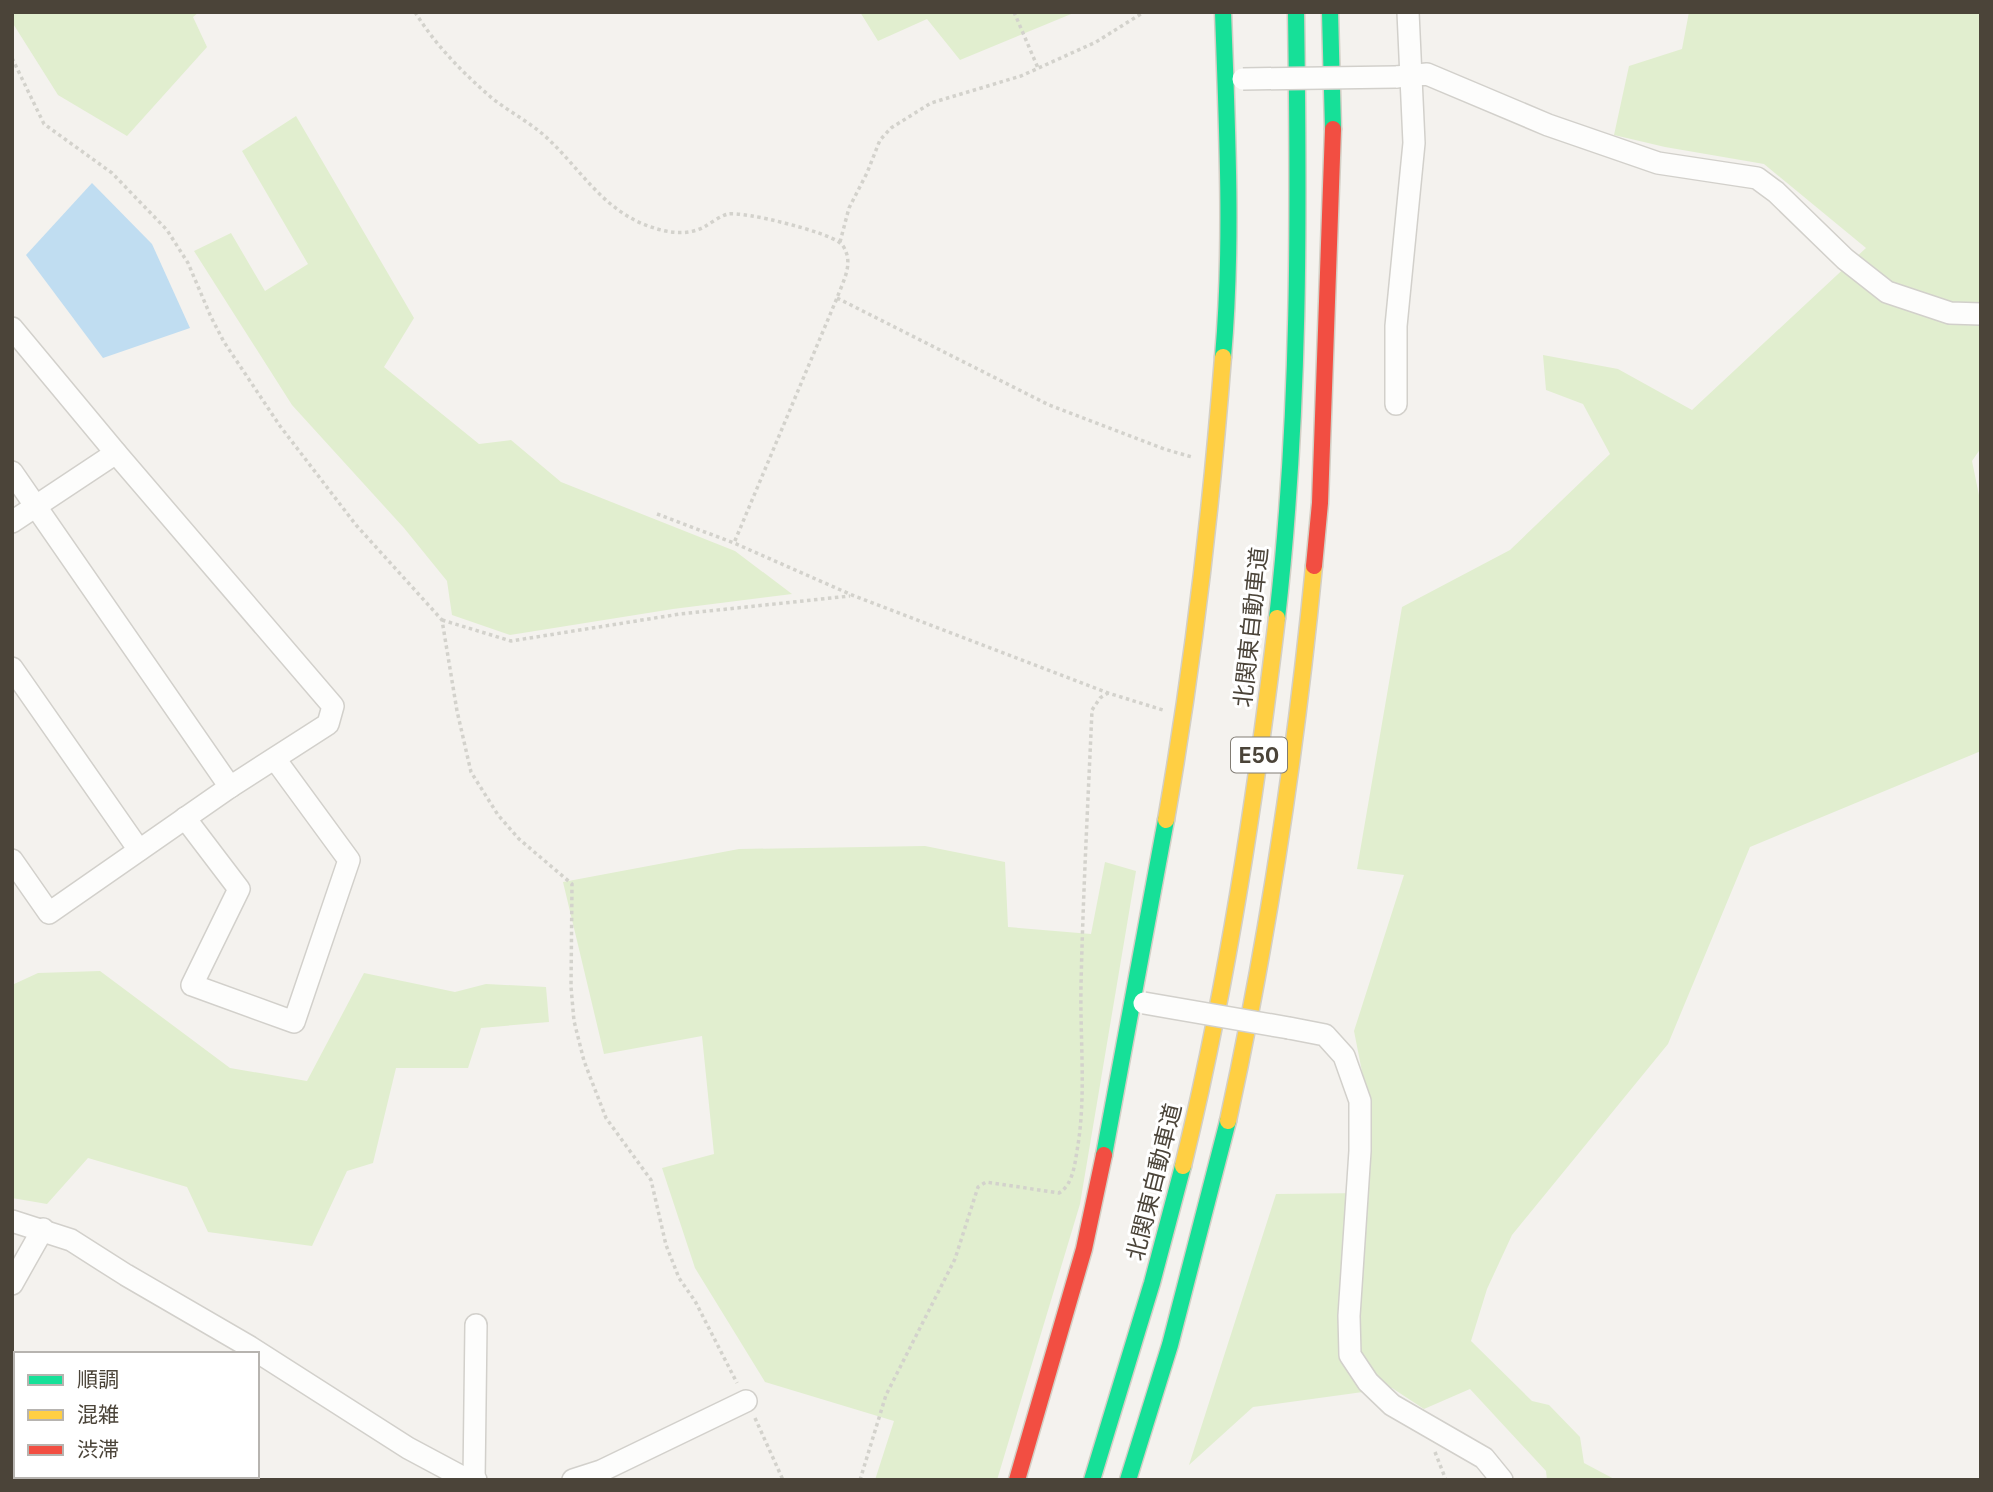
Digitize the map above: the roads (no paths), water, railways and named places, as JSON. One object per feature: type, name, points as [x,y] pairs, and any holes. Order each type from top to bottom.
[{"type":"main road","points":[[1017,1480],[1084,1249],[1139,1003],[1184,719],[1202,586],[1229,287],[1234,79],[1223,12]]},
{"type":"main road","name":"北関東自動車道","points":[[1092,1480],[1137,1336],[1184,1164],[1221,995],[1269,684],[1288,502],[1296,326],[1296,12]]},
{"type":"main road","name":"E50","points":[[1128,1480],[1170,1345],[1217,1170],[1254,1003],[1304,672],[1320,503],[1333,116],[1330,12]]},
{"type":"street","points":[[1396,404],[1396,326],[1415,143],[1404,76],[1408,12]]},
{"type":"street","points":[[1234,79],[1427,74],[1548,125],[1658,163],[1757,178],[1776,192],[1844,259],[1887,292],[1950,313],[1981,314]]},
{"type":"street","points":[[12,328],[332,706],[328,724],[230,787],[49,913],[12,860]]},
{"type":"street","points":[[12,522],[116,453]]},
{"type":"street","points":[[12,472],[230,787]]},
{"type":"street","points":[[12,668],[139,850]]},
{"type":"street","points":[[185,818],[239,889],[192,985],[294,1022],[349,860],[275,759]]},
{"type":"street","points":[[1139,1003],[1325,1035],[1344,1055],[1360,1101],[1360,1151],[1349,1316],[1350,1355],[1368,1382],[1392,1405],[1484,1458],[1502,1480]]},
{"type":"street","points":[[12,1221],[71,1240],[258,1352]]},
{"type":"street","points":[[12,1284],[43,1229]]},
{"type":"street","points":[[259,1353],[408,1448],[466,1479],[475,1480],[476,1325]]},
{"type":"street","points":[[573,1480],[601,1471],[747,1401]]},
{"type":"water","points":[[92,183],[152,244],[190,328],[103,358],[26,255]]}]
